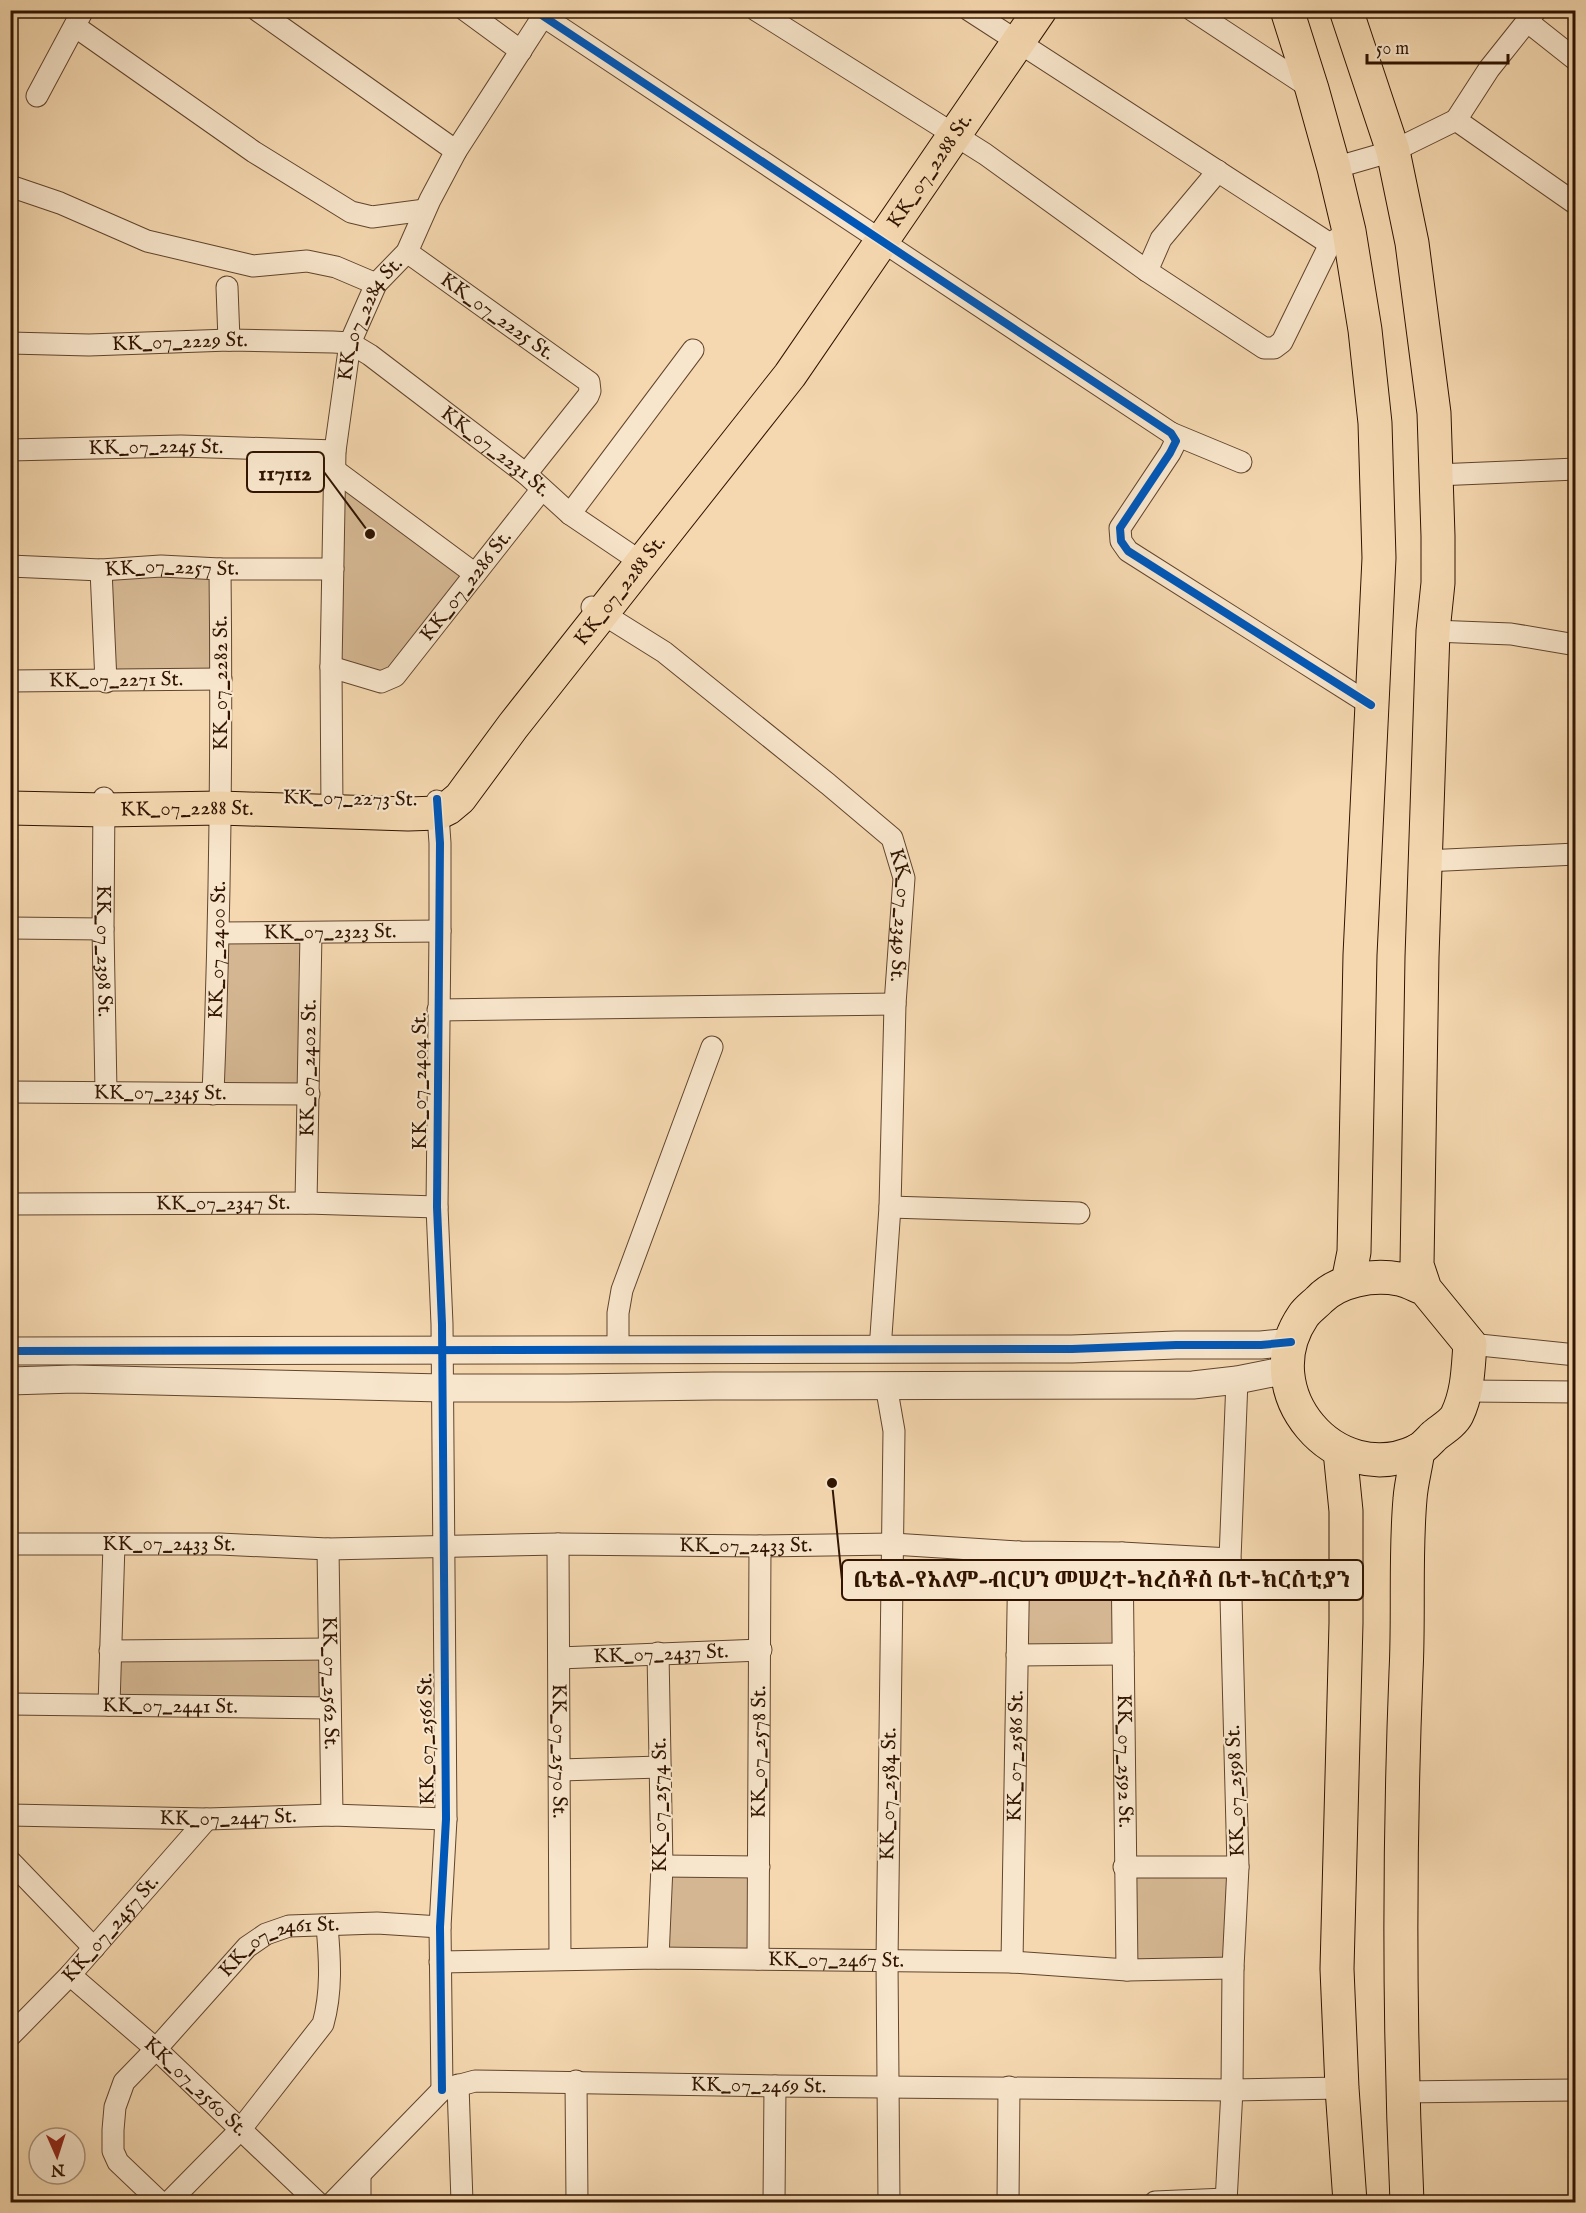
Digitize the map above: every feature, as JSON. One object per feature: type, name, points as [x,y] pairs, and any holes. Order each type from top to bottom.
[{"type":"main road","name":"KK_07_2288 St.","points":[[437,806],[450,786],[596,610],[877,236],[1014,29],[1040,10]]},
{"type":"main road","points":[[1287,10],[1334,168],[1339,237],[1365,330],[1375,423],[1379,558],[1377,629],[1371,705],[1360,955],[1354,1252],[1348,1282]]},
{"type":"main road","points":[[1346,10],[1393,152],[1414,255],[1434,412],[1438,583],[1433,631],[1425,861],[1418,1265],[1425,1289],[1470,1344],[1467,1391],[1456,1418],[1418,1450],[1399,1457],[1379,1459],[1359,1457],[1340,1450],[1312,1431],[1294,1403],[1289,1356],[1303,1316],[1323,1296],[1348,1282],[1374,1277],[1400,1279],[1425,1289]]},
{"type":"main road","name":"KK_07_2273 St.","points":[[10,793],[104,802],[220,802],[332,806],[410,803],[437,806]]},
{"type":"main road","name":"KK_07_2288 St.","points":[[10,808],[104,802]]},
{"type":"main road","points":[[1340,1450],[1346,1511],[1346,1600],[1337,1969],[1350,2202]]},
{"type":"main road","points":[[1407,2202],[1400,1970],[1401,1811],[1408,1640],[1410,1498],[1418,1450]]},
{"type":"street","points":[[257,10],[456,151]]},
{"type":"street","points":[[465,10],[521,51]]},
{"type":"street","points":[[756,10],[948,131],[1147,271],[1264,348],[1274,348],[1282,342],[1339,237],[1218,171],[1014,29],[969,10]]},
{"type":"street","points":[[1192,10],[1312,89]]},
{"type":"street","points":[[545,13],[1172,433],[1241,462]]},
{"type":"street","name":"KK_07_2284 St.","points":[[332,806],[331,667],[335,461],[350,343],[376,284],[407,252],[456,151],[545,13]]},
{"type":"street","points":[[1334,168],[1393,152],[1456,120],[1489,69],[1532,16],[1575,60]]},
{"type":"street","points":[[37,96],[79,19],[254,152],[351,212],[372,217],[426,210]]},
{"type":"street","points":[[1456,120],[1575,204]]},
{"type":"street","points":[[1147,271],[1161,239],[1218,171]]},
{"type":"street","points":[[10,186],[60,203],[147,241],[253,266],[307,261],[336,267],[376,284]]},
{"type":"street","name":"KK_07_2225 St.","points":[[407,252],[589,382],[588,396],[526,474]]},
{"type":"street","points":[[226,287],[229,340]]},
{"type":"street","name":"KK_07_2229 St.","points":[[10,343],[89,345],[229,340],[350,343]]},
{"type":"street","name":"KK_07_2231 St.","points":[[350,343],[370,355],[526,474],[570,514],[636,558]]},
{"type":"street","points":[[570,514],[693,350]]},
{"type":"street","points":[[1172,433],[1176,441],[1120,528],[1121,541],[1128,550],[1371,705]]},
{"type":"street","name":"KK_07_2245 St.","points":[[10,450],[181,447],[335,461]]},
{"type":"street","points":[[335,461],[475,574]]},
{"type":"street","points":[[1436,475],[1575,469]]},
{"type":"street","name":"KK_07_2286 St.","points":[[331,667],[375,681],[386,681],[394,676],[542,489]]},
{"type":"street","name":"KK_07_2257 St.","points":[[10,566],[101,570],[161,566],[220,569],[333,569]]},
{"type":"street","name":"KK_07_2282 St.","points":[[220,569],[220,802]]},
{"type":"street","points":[[101,570],[106,682]]},
{"type":"street","name":"KK_07_2349 St.","points":[[596,610],[664,652],[892,838],[904,878],[895,1004],[890,1207],[880,1350]]},
{"type":"street","points":[[1433,631],[1511,634],[1575,645]]},
{"type":"street","name":"KK_07_2271 St.","points":[[10,681],[106,682],[221,679]]},
{"type":"street","name":"KK_07_2398 St.","points":[[104,802],[103,929],[106,1091]]},
{"type":"street","name":"KK_07_2400 St.","points":[[213,1094],[219,933],[220,802]]},
{"type":"street","name":"KK_07_2404 St.","points":[[437,806],[440,931],[437,1207],[442,1388]]},
{"type":"street","points":[[1425,861],[1575,854]]},
{"type":"street","points":[[10,928],[103,929]]},
{"type":"street","name":"KK_07_2323 St.","points":[[219,933],[440,931]]},
{"type":"street","name":"KK_07_2402 St.","points":[[306,1203],[311,933]]},
{"type":"street","points":[[438,1010],[895,1004]]},
{"type":"street","points":[[618,1351],[618,1314],[622,1290],[712,1047]]},
{"type":"street","name":"KK_07_2345 St.","points":[[10,1092],[309,1094]]},
{"type":"street","name":"KK_07_2347 St.","points":[[10,1204],[306,1203],[437,1207]]},
{"type":"street","points":[[890,1207],[1079,1213]]},
{"type":"street","points":[[1470,1344],[1575,1355]]},
{"type":"street","points":[[10,1351],[880,1350],[1261,1345],[1289,1356]]},
{"type":"street","points":[[10,1381],[74,1379],[442,1388],[1193,1385],[1237,1380],[1289,1356]]},
{"type":"street","name":"KK_07_2598 St.","points":[[1226,2200],[1232,2090],[1233,1968],[1238,1867],[1230,1559],[1237,1380]]},
{"type":"street","name":"KK_07_2584 St.","points":[[886,1385],[894,1431],[887,1961],[890,2202]]},
{"type":"street","name":"KK_07_2566 St.","points":[[442,1388],[446,1819],[440,1962],[462,2202]]},
{"type":"street","points":[[1467,1391],[1574,1398]]},
{"type":"street","name":"KK_07_2433 St.","points":[[10,1544],[52,1542],[220,1544],[328,1549],[558,1544],[760,1546],[893,1544],[1019,1552],[1122,1553],[1230,1559]]},
{"type":"street","points":[[109,1705],[114,1544]]},
{"type":"street","name":"KK_07_2570 St.","points":[[558,1544],[560,1959]]},
{"type":"street","name":"KK_07_2578 St.","points":[[758,1959],[760,1546]]},
{"type":"street","name":"KK_07_2562 St.","points":[[328,1549],[332,1815]]},
{"type":"street","name":"KK_07_2586 St.","points":[[1012,1962],[1019,1552]]},
{"type":"street","name":"KK_07_2592 St.","points":[[1122,1553],[1127,1970]]},
{"type":"street","points":[[110,1651],[328,1648]]},
{"type":"street","name":"KK_07_2437 St.","points":[[560,1658],[761,1650]]},
{"type":"street","name":"KK_07_2574 St.","points":[[658,1653],[662,1866],[658,1958]]},
{"type":"street","points":[[1017,1655],[1123,1654]]},
{"type":"street","name":"KK_07_2441 St.","points":[[10,1704],[329,1708]]},
{"type":"street","points":[[560,1770],[660,1767]]},
{"type":"street","name":"KK_07_2447 St.","points":[[10,1815],[207,1819],[332,1815],[446,1819]]},
{"type":"street","name":"KK_07_2457 St.","points":[[10,2036],[70,1975],[207,1819]]},
{"type":"street","points":[[10,1861],[94,1948]]},
{"type":"street","points":[[662,1866],[759,1867]]},
{"type":"street","points":[[1125,1867],[1238,1867]]},
{"type":"street","name":"KK_07_2461 St.","points":[[160,2202],[118,2162],[113,2151],[112,2130],[115,2107],[124,2082],[247,1947],[266,1934],[289,1926],[377,1923],[440,1927]]},
{"type":"street","points":[[169,2202],[240,2130],[323,2024],[327,2010],[330,1969],[327,1926]]},
{"type":"street","name":"KK_07_2467 St.","points":[[440,1962],[658,1958],[1012,1962],[1127,1970],[1233,1968]]},
{"type":"street","name":"KK_07_2560 St.","points":[[70,1975],[156,2049],[317,2202]]},
{"type":"street","name":"KK_07_2469 St.","points":[[450,2087],[475,2081],[576,2081],[775,2086],[1232,2090],[1342,2088]]},
{"type":"street","points":[[576,2081],[577,2202]]},
{"type":"street","points":[[774,2202],[775,2086]]},
{"type":"street","points":[[333,2202],[450,2087]]},
{"type":"street","points":[[1008,2202],[1009,2087]]},
{"type":"street","points":[[1402,2092],[1575,2090]]},
{"type":"street","points":[[360,2175],[360,2202]]},
{"type":"street","points":[[1155,2202],[1226,2200]]},
{"type":"shaded area","points":[[336,471],[475,574],[386,681],[331,667]]},
{"type":"shaded area","points":[[220,569],[221,679],[106,682],[101,570]]},
{"type":"shaded area","points":[[219,933],[311,933],[309,1094],[213,1094]]},
{"type":"shaded area","points":[[1019,1552],[1122,1553],[1123,1654],[1017,1655]]},
{"type":"shaded area","points":[[328,1649],[329,1708],[109,1705],[110,1651]]},
{"type":"shaded area","points":[[662,1866],[759,1867],[758,1959],[658,1958]]},
{"type":"shaded area","points":[[1124,1867],[1238,1868],[1234,1967],[1127,1970]]},
{"type":"cycle path","points":[[543,16],[1171,433],[1176,441],[1170,453],[1120,528],[1121,541],[1128,551],[1371,705]]},
{"type":"cycle path","points":[[437,799],[440,843],[437,1207],[442,1324],[446,1819],[440,1927],[442,2090]]},
{"type":"cycle path","points":[[10,1351],[1072,1349],[1261,1345],[1291,1342]]},
{"type":"place","name":"117112","points":[[370,534]]},
{"type":"place","name":"ቤቴል-የአለም-ብርሀን መሠረተ-ክረስቶስ ቤተ-ክርስቲያን","points":[[832,1483]]}]
